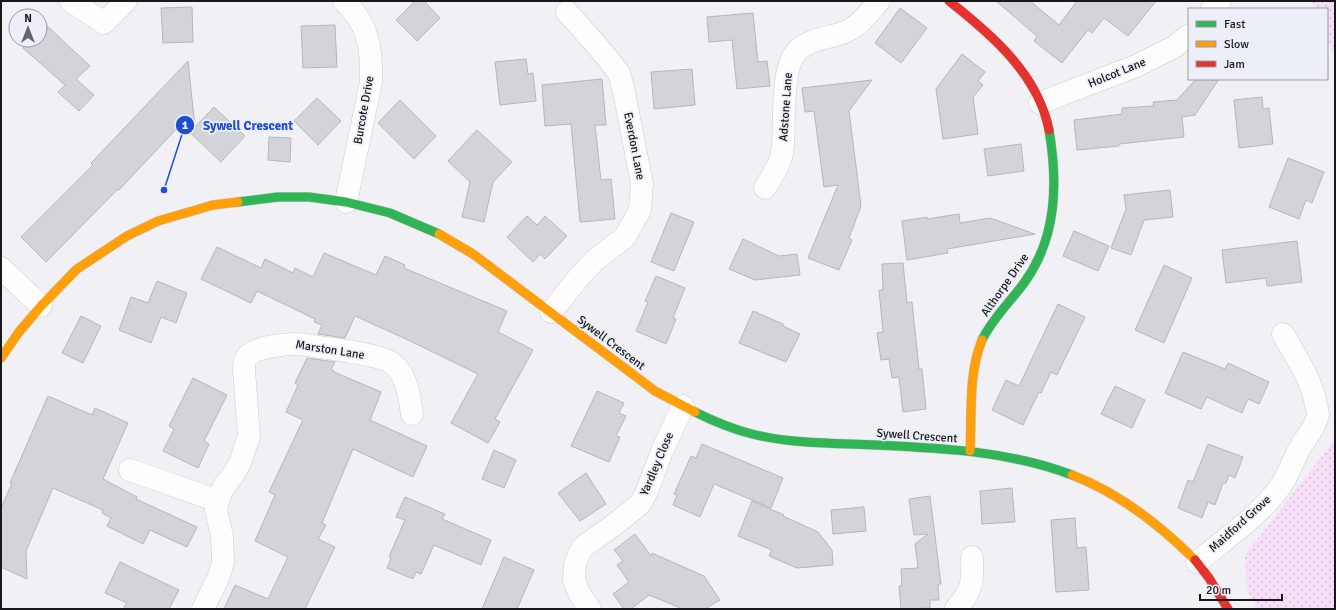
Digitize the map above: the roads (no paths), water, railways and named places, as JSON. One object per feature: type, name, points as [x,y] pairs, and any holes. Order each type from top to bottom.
[{"type":"street","points":[[71,1],[104,23],[126,1]]},
{"type":"street","name":"Burcote Drive","points":[[344,1],[357,16],[366,31],[372,65],[371,82],[346,202]]},
{"type":"street","name":"Adstone Lane","points":[[765,188],[781,158],[784,134],[785,88],[787,71],[791,61],[798,50],[806,45],[842,33],[852,28],[879,1]]},
{"type":"street","name":"Althorpe Drive","points":[[949,1],[970,17],[1007,51],[1030,82],[1049,126],[1055,169],[1054,194],[1049,230],[1040,257],[1032,271],[988,329],[979,344],[975,357],[970,451]]},
{"type":"street","name":"Everdon Lane","points":[[551,312],[594,261],[625,237],[640,210],[642,184],[619,73],[567,12]]},
{"type":"street","name":"Holcot Lane","points":[[1040,103],[1136,66],[1174,47],[1188,36]]},
{"type":"street","name":"Sywell Crescent","points":[[1,358],[19,332],[41,306],[77,269],[127,236],[158,222],[213,206],[246,200],[278,197],[309,197],[346,202],[390,213],[445,238],[473,254],[655,391],[711,420],[732,428],[791,440],[970,451],[1030,461],[1055,468],[1086,481],[1115,496],[1169,534],[1196,562],[1216,589],[1228,609]]},
{"type":"street","points":[[1,268],[41,306]]},
{"type":"street","name":"Maidford Grove","points":[[1196,562],[1263,506],[1279,488],[1289,473],[1300,448],[1312,429],[1318,414],[1310,384],[1283,334]]},
{"type":"street","name":"Marston Lane","points":[[203,609],[219,576],[223,562],[222,536],[216,510],[218,501],[223,488],[240,463],[249,436],[244,370],[245,359],[251,353],[277,345],[295,344],[338,350],[392,363],[403,375],[409,391],[412,414]]},
{"type":"street","name":"Yardley Close","points":[[590,609],[579,593],[574,580],[575,564],[579,554],[583,546],[614,525],[640,504],[683,406]]},
{"type":"street","points":[[130,470],[218,501]]},
{"type":"street","points":[[956,609],[968,593],[973,580],[972,557]]},
{"type":"place","name":"Sywell Crescent","points":[[164,190]]}]
